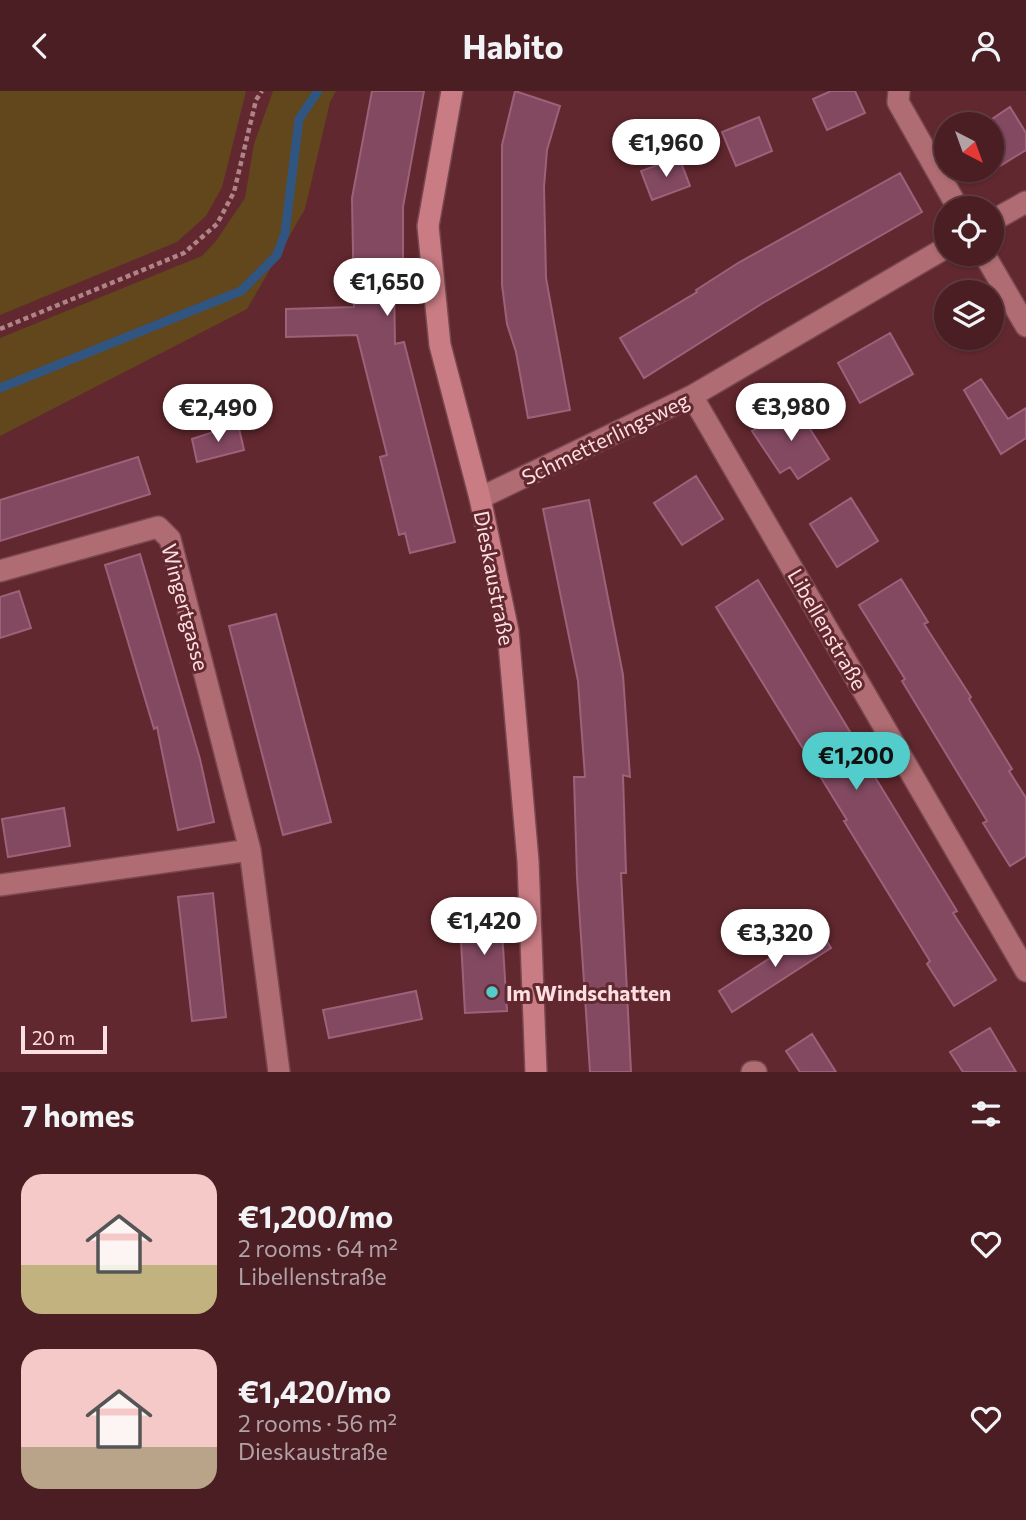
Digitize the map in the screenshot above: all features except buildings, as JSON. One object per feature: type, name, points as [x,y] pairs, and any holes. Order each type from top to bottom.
[{"type":"main road","name":"Dieskaustraße","points":[[452,91],[428,226],[440,345],[480,498],[509,631],[528,861],[536,1072]]},
{"type":"street","points":[[899,91],[898,102],[951,196]]},
{"type":"street","points":[[1004,214],[1026,202]]},
{"type":"street","name":"Schmetterlingsweg","points":[[480,498],[692,396],[934,255]]},
{"type":"street","points":[[992,266],[1026,326]]},
{"type":"street","name":"Libellenstraße","points":[[692,396],[1026,971]]},
{"type":"street","name":"Wingertgasse","points":[[0,571],[158,527],[170,539],[250,850],[279,1072]]},
{"type":"street","points":[[0,885],[250,850]]},
{"type":"path","points":[[0,329],[184,253],[217,224],[234,192],[256,100],[262,91]]},
{"type":"shaded area","points":[[0,91],[246,91],[222,187],[206,216],[177,242],[0,315]]},
{"type":"shaded area","points":[[273,91],[336,91],[330,102],[305,209],[247,309],[0,436],[0,338],[202,256],[216,241],[245,198],[254,144]]},
{"type":"waterway","points":[[0,388],[241,291],[277,255],[285,233],[299,119],[318,91]]},
{"type":"place","name":"Im Windschatten","points":[[492,992]]}]
